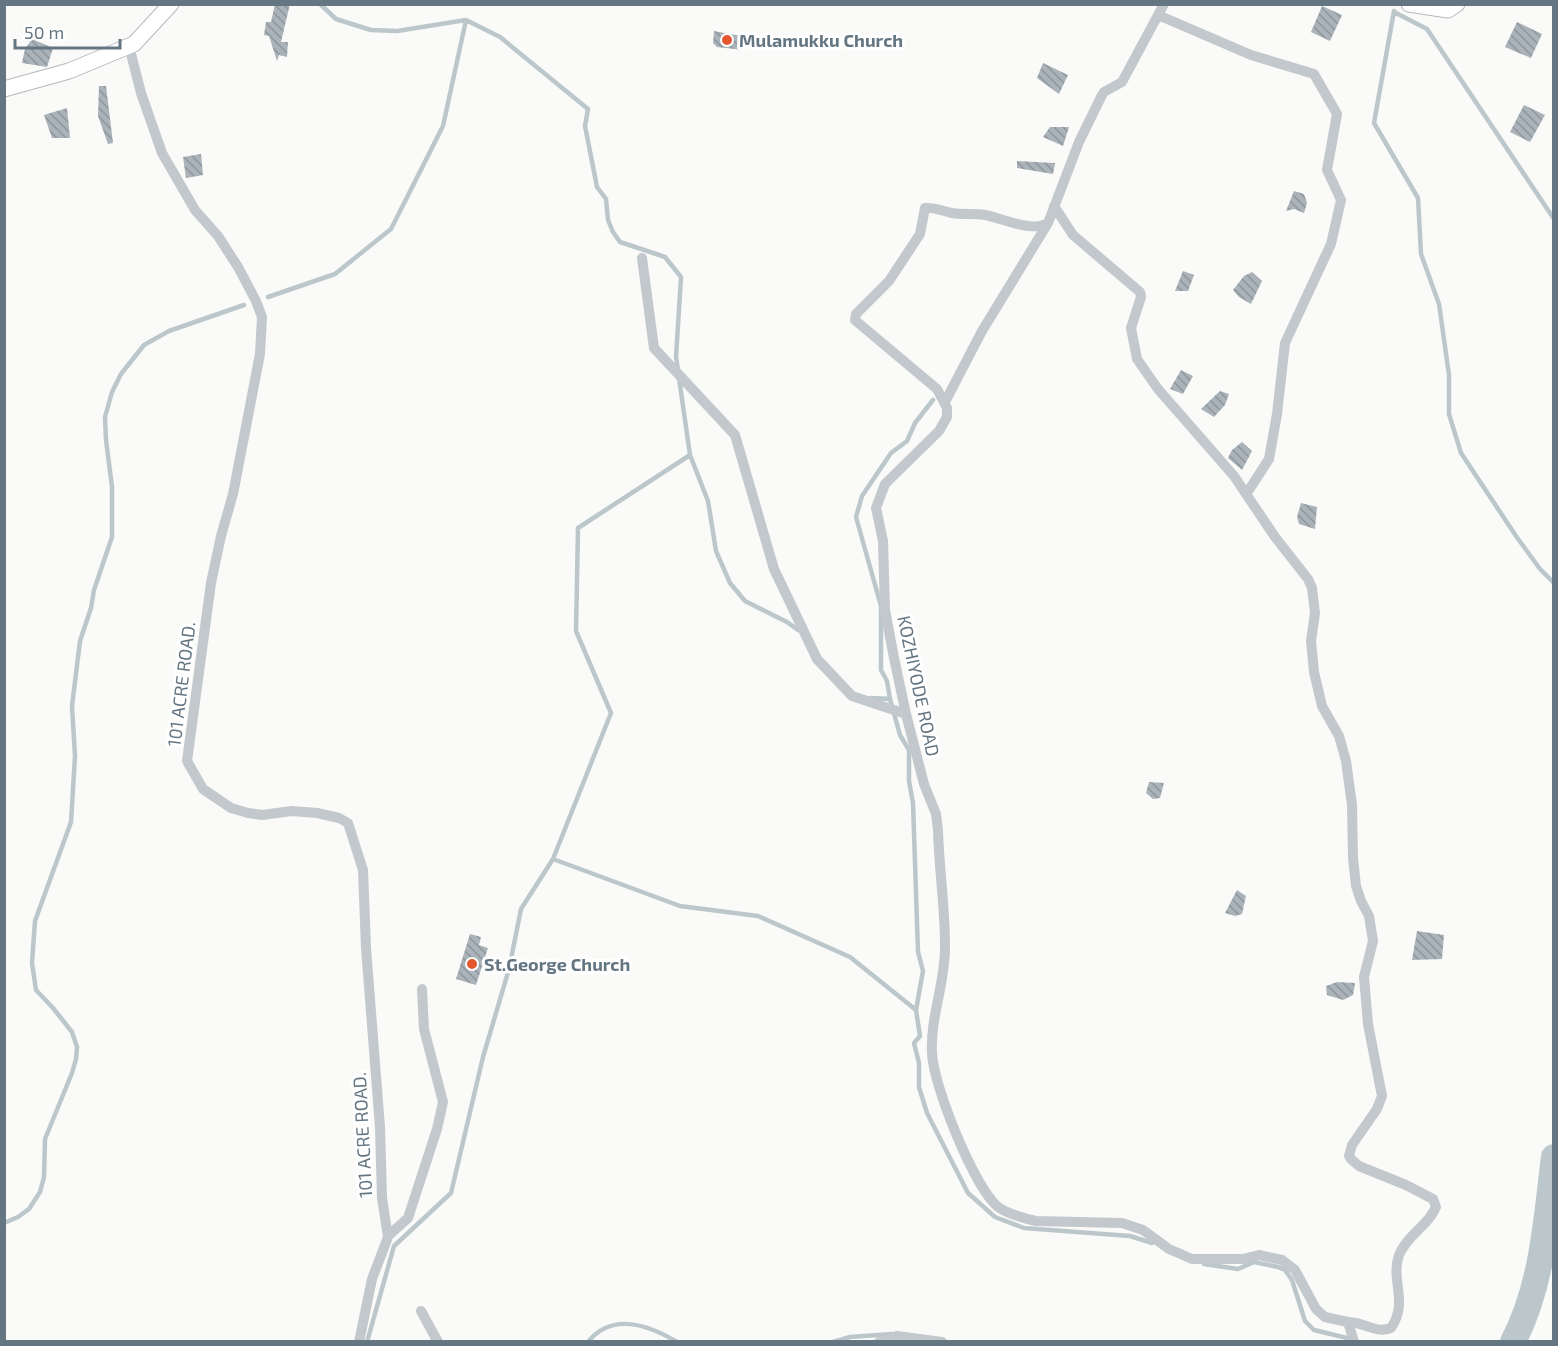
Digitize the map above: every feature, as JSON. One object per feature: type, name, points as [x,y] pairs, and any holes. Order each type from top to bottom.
[{"type":"main road","points":[[4,89],[69,70],[134,44],[171,4]]},
{"type":"main road","points":[[1408,4],[1448,10],[1457,4]]},
{"type":"street","points":[[945,402],[937,389],[921,374],[906,365],[855,320],[856,314],[888,280],[920,234],[925,208],[983,215],[1017,224],[1044,225],[1048,223],[1079,142],[1101,97],[1104,92],[1122,82],[1164,4]]},
{"type":"street","points":[[1054,206],[1073,235],[1140,292],[1141,297],[1131,328],[1137,359],[1158,389],[1247,493],[1269,459],[1285,343],[1331,244],[1341,200],[1327,170],[1337,114],[1314,74],[1251,55],[1158,15]]},
{"type":"street","name":"101 ACRE ROAD.","points":[[129,46],[141,93],[162,153],[195,210],[218,236],[238,267],[262,317],[260,354],[233,494],[211,583],[187,761],[202,789],[231,808],[262,815],[292,811],[317,813],[339,818],[348,823],[363,870],[366,948],[380,1127],[382,1198],[391,1234],[372,1279],[358,1341]]},
{"type":"street","name":"KOZHIYODE ROAD","points":[[1048,223],[982,331],[945,402],[947,417],[939,431],[885,484],[876,508],[883,541],[885,610],[906,714],[924,784],[936,814],[938,830],[945,966],[937,1002],[933,1037],[934,1071],[948,1112],[974,1173],[992,1201],[1000,1209],[1024,1219],[1036,1221],[1122,1222],[1143,1230],[1169,1249],[1192,1259],[1243,1259],[1259,1256],[1282,1260],[1295,1270],[1310,1301],[1325,1317],[1361,1324],[1379,1331],[1391,1328],[1400,1310],[1397,1269],[1400,1253],[1414,1233],[1431,1216],[1436,1202],[1406,1185],[1359,1166],[1349,1156],[1352,1145],[1377,1109],[1382,1096],[1368,1024],[1364,977],[1373,941],[1369,916],[1356,886],[1352,805],[1346,761],[1341,739],[1322,706],[1316,681],[1311,641],[1315,613],[1312,588],[1247,493]]},
{"type":"street","points":[[642,258],[654,348],[735,435],[774,569],[817,659],[852,696],[906,714]]},
{"type":"street","points":[[391,1234],[408,1218],[437,1129],[443,1102],[424,1029],[422,989]]},
{"type":"street","points":[[421,1311],[438,1341]]},
{"type":"street","points":[[1348,1322],[1353,1340]]},
{"type":"street","points":[[879,1341],[897,1336],[942,1341]]},
{"type":"building","points":[[275,4],[290,4],[281,42],[288,42],[287,57],[279,55],[277,61],[269,36],[264,35],[266,22],[271,22]]},
{"type":"building","points":[[1322,6],[1342,15],[1330,41],[1311,32]]},
{"type":"building","points":[[1517,22],[1542,34],[1531,58],[1505,47]]},
{"type":"building","name":"Mulamukku Church","points":[[714,31],[741,36],[743,50],[717,47],[713,43]]},
{"type":"building","points":[[32,39],[53,48],[47,67],[22,63],[25,49]]},
{"type":"building","points":[[1043,63],[1068,75],[1059,94],[1037,78]]},
{"type":"building","points":[[99,86],[106,86],[113,143],[108,144],[98,116]]},
{"type":"building","points":[[1524,105],[1545,115],[1530,142],[1510,132]]},
{"type":"building","points":[[67,108],[70,138],[52,138],[44,115]]},
{"type":"building","points":[[1050,127],[1069,127],[1063,146],[1043,137]]},
{"type":"building","points":[[201,154],[203,175],[186,178],[183,157]]},
{"type":"building","points":[[1017,161],[1055,163],[1053,174],[1017,168]]},
{"type":"building","points":[[1294,191],[1304,194],[1307,203],[1304,213],[1294,209],[1286,211]]},
{"type":"building","points":[[1183,271],[1194,275],[1188,291],[1175,291]]},
{"type":"building","points":[[1252,272],[1262,281],[1251,304],[1239,297],[1233,290],[1244,276]]},
{"type":"building","points":[[1181,370],[1193,376],[1183,394],[1170,389]]},
{"type":"building","points":[[1220,391],[1229,394],[1225,405],[1214,417],[1201,409]]},
{"type":"building","points":[[1242,442],[1252,451],[1242,470],[1228,458],[1232,450]]},
{"type":"building","points":[[1301,503],[1317,507],[1315,529],[1299,524],[1297,517]]},
{"type":"building","points":[[1149,782],[1164,783],[1160,798],[1153,799],[1146,793]]},
{"type":"building","points":[[1237,890],[1246,896],[1242,914],[1235,916],[1225,913]]},
{"type":"building","points":[[1417,931],[1444,935],[1442,959],[1412,960]]},
{"type":"building","name":"St.George Church","points":[[470,934],[481,937],[479,945],[488,948],[476,985],[456,979]]},
{"type":"building","points":[[1337,982],[1355,983],[1353,995],[1343,1000],[1327,995],[1326,986]]},
{"type":"waterway","points":[[320,4],[336,19],[371,30],[397,31],[466,20],[500,37],[588,109],[585,126],[597,187],[606,199],[608,220],[613,232],[620,242],[665,257],[681,277],[676,357],[678,370]]},
{"type":"waterway","points":[[1394,11],[1374,123],[1418,198],[1421,254],[1439,304],[1449,375],[1449,414],[1461,453],[1516,536],[1540,569],[1554,583]]},
{"type":"waterway","points":[[1394,12],[1427,29],[1554,219]]},
{"type":"waterway","points":[[268,297],[335,274],[391,229],[443,126],[466,20]]},
{"type":"waterway","points":[[4,1223],[29,1209],[40,1192],[44,1177],[45,1139],[76,1059],[77,1047],[72,1032],[36,990],[32,963],[35,921],[71,822],[75,756],[72,706],[80,641],[112,537],[112,487],[105,417],[112,392],[121,374],[144,345],[169,331],[244,305]]},
{"type":"waterway","points":[[679,378],[690,455],[708,501],[716,551],[730,583],[745,601],[798,630]]},
{"type":"waterway","points":[[890,699],[887,681],[881,670],[881,606],[856,517],[862,496],[891,453],[907,441],[915,423],[933,400]]},
{"type":"waterway","points":[[690,455],[578,528],[576,631],[611,713],[553,859],[680,906],[758,916],[850,957],[916,1010]]},
{"type":"waterway","points":[[871,698],[890,699],[900,735],[909,750],[918,952],[923,971],[916,1010],[920,1036],[914,1043],[919,1063],[919,1087],[927,1113],[968,1193],[995,1217],[1024,1228],[1130,1236],[1152,1243]]},
{"type":"waterway","points":[[367,1342],[394,1246],[451,1193],[483,1057],[509,969],[521,909],[553,859]]},
{"type":"waterway","points":[[1513,1342],[1523,1320],[1537,1275],[1554,1157]]},
{"type":"waterway","points":[[1204,1264],[1238,1269],[1254,1262],[1285,1270],[1292,1280],[1305,1321],[1314,1330],[1351,1339]]},
{"type":"waterway","points":[[588,1342],[608,1327],[619,1324],[643,1327],[677,1342]]},
{"type":"waterway","points":[[833,1342],[850,1337],[892,1334]]},
{"type":"place","name":"Mulamukku Church","points":[[727,40]]},
{"type":"place","name":"St.George Church","points":[[472,964]]}]
